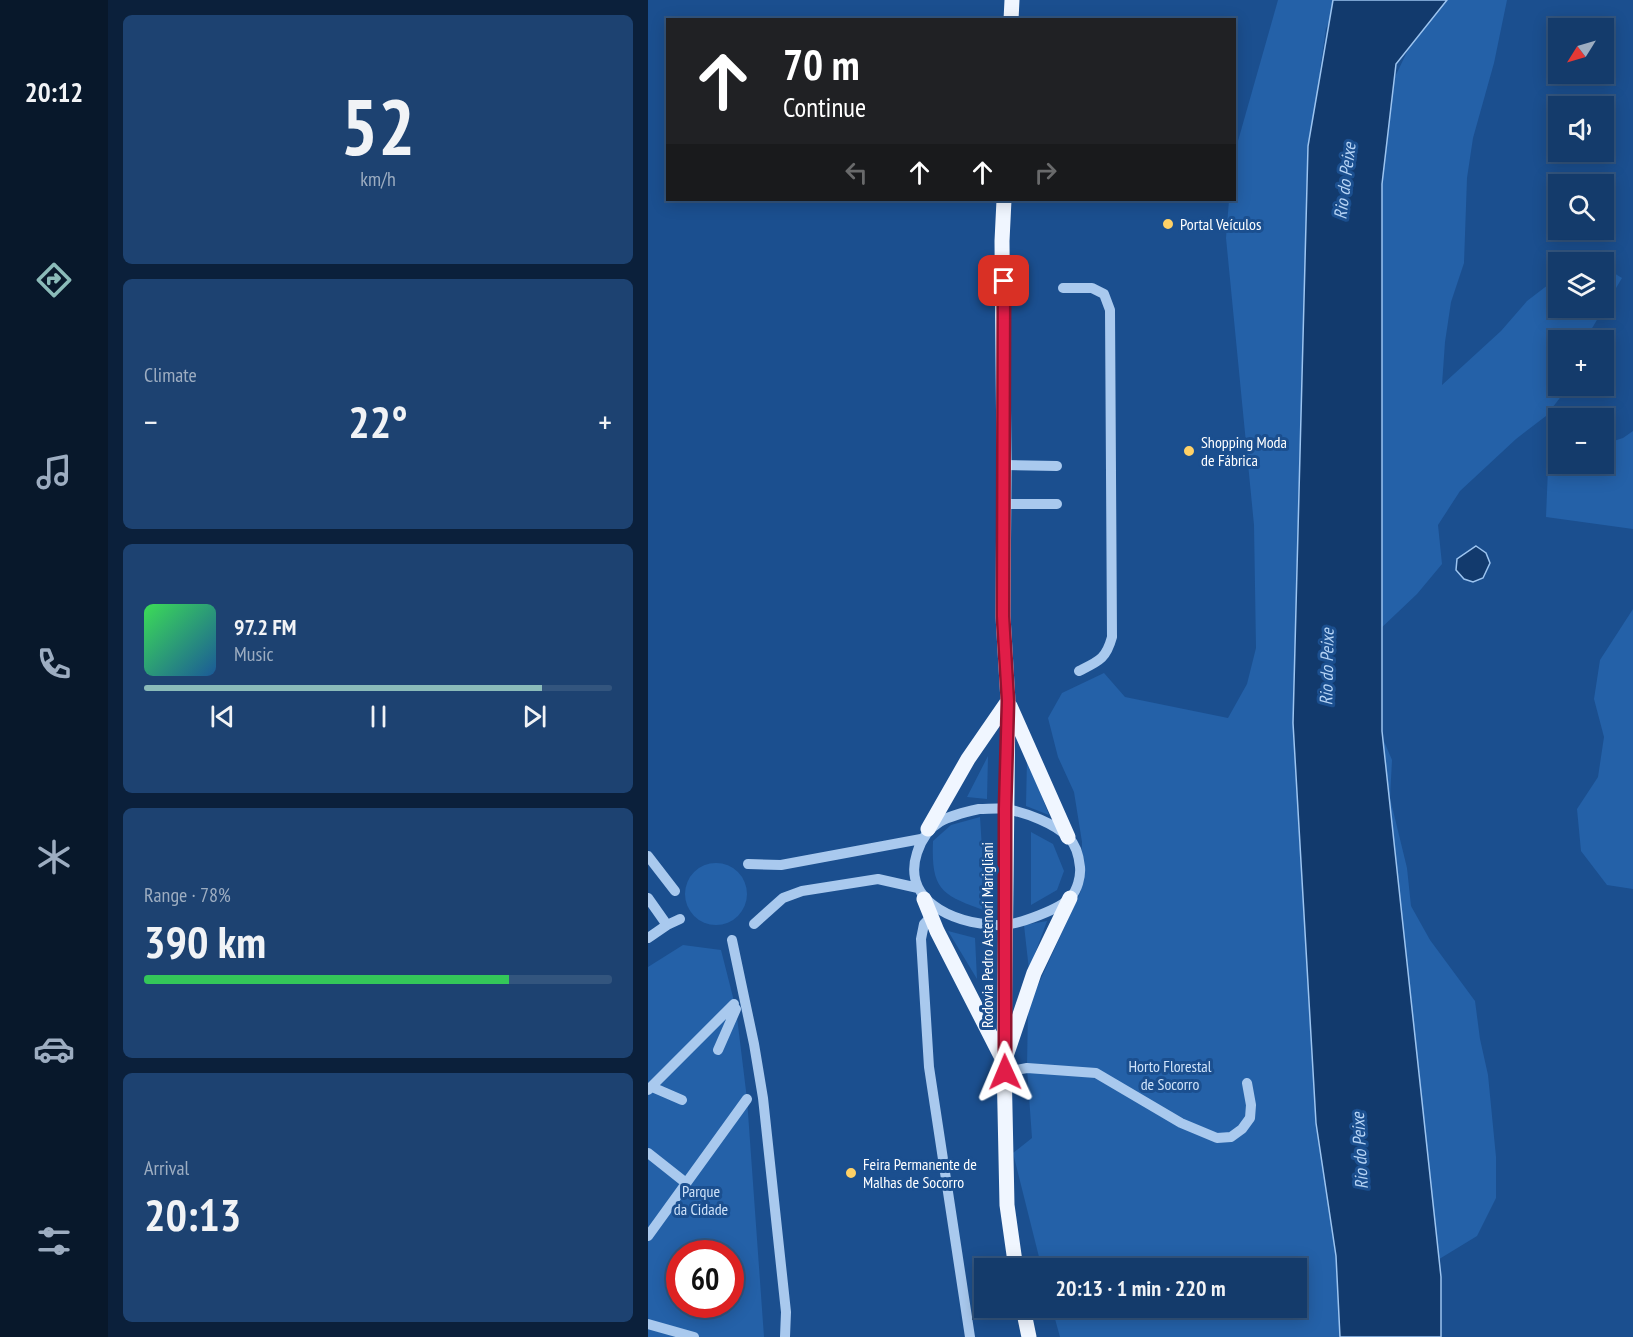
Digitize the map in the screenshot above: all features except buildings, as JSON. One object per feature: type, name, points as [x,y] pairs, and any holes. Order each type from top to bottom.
[{"type":"main road","points":[[1011,18],[1012,0]]},
{"type":"main road","name":"Rodovia Pedro Astenori Marigliani","points":[[1004,201],[1002,241],[1003,616],[1008,701],[1005,809],[1004,1067],[1007,1205],[1014,1258]]},
{"type":"main road","points":[[925,834],[968,759],[1008,701]]},
{"type":"main road","points":[[1008,701],[1068,837]]},
{"type":"main road","points":[[921,893],[934,925],[1004,1067]]},
{"type":"main road","points":[[1004,1067],[1034,973],[1070,898]]},
{"type":"main road","points":[[1025,1318],[1029,1337]]},
{"type":"street","points":[[1063,288],[1092,288],[1104,294],[1110,310],[1112,637],[1102,659],[1079,671]]},
{"type":"street","points":[[1004,465],[1058,466]]},
{"type":"street","points":[[1004,504],[1057,504]]},
{"type":"street","points":[[754,924],[783,898],[802,891],[878,879],[921,893],[936,908],[951,915],[980,924],[1005,925],[1044,913],[1070,898],[1079,880],[1078,855],[1068,837],[1036,819],[1005,809],[979,809],[958,814],[941,820],[925,834],[915,859],[921,893]]},
{"type":"street","points":[[748,864],[781,865],[925,834]]},
{"type":"street","points":[[648,856],[675,891]]},
{"type":"street","points":[[648,898],[667,925]]},
{"type":"street","points":[[648,938],[680,919]]},
{"type":"street","points":[[934,925],[924,924],[921,931],[929,1067],[970,1337]]},
{"type":"street","points":[[732,940],[763,1098],[786,1312],[785,1337]]},
{"type":"street","points":[[682,1100],[650,1088],[735,1007],[718,1050]]},
{"type":"street","points":[[1004,1067],[1096,1073],[1181,1123],[1217,1138],[1231,1137],[1242,1129],[1250,1118],[1251,1106],[1247,1083]]},
{"type":"street","points":[[648,1236],[747,1098]]},
{"type":"street","points":[[648,1153],[686,1183]]},
{"type":"street","points":[[648,1324],[694,1337]]},
{"type":"green space","name":"Horto Florestal de Socorro","points":[[1278,0],[1344,0],[1326,28],[1320,69],[1320,116],[1382,104],[1417,31],[1435,0],[1507,0],[1494,63],[1473,138],[1467,178],[1464,263],[1451,302],[1442,385],[1501,331],[1527,301],[1548,285],[1548,318],[1598,318],[1591,330],[1548,330],[1548,396],[1561,396],[1552,408],[1548,408],[1546,416],[1516,439],[1460,491],[1438,525],[1442,564],[1417,594],[1358,650],[1375,720],[1392,760],[1390,798],[1407,868],[1411,906],[1430,940],[1475,1001],[1488,1075],[1496,1157],[1496,1198],[1477,1236],[1436,1261],[1368,1337],[1060,1337],[1055,1318],[1307,1318],[1307,1258],[1039,1258],[1013,1153],[1032,1138],[1027,1068],[1028,1007],[1081,891],[1082,842],[1074,792],[1058,757],[1048,718],[1062,693],[1104,673],[1125,697],[1228,718],[1247,684],[1256,648],[1254,525],[1226,238],[1229,201],[1236,201],[1236,148]]},
{"type":"green space","points":[[1614,273],[1622,278],[1614,291]]},
{"type":"green space","points":[[1633,431],[1633,529],[1546,517],[1548,468],[1548,474],[1614,474],[1614,441]]},
{"type":"green space","points":[[1633,609],[1633,889],[1607,885],[1581,851],[1577,809],[1598,777],[1604,737],[1594,699],[1600,660]]},
{"type":"green space","points":[[988,756],[987,799],[967,797]]},
{"type":"green space","points":[[1027,759],[1049,815],[1026,806]]},
{"type":"green space","points":[[980,817],[986,911],[949,895],[942,889],[934,871],[933,858],[933,841],[951,825]]},
{"type":"green space","points":[[1031,832],[1053,844],[1064,871],[1057,890],[1031,905]]},
{"type":"green space","points":[[710,863],[722,863],[738,872],[745,882],[747,894],[745,906],[738,916],[722,925],[710,925],[699,920],[690,911],[685,900],[685,888],[690,877],[699,868]]},
{"type":"green space","points":[[1047,921],[1029,970],[1024,925]]},
{"type":"green space","points":[[948,931],[975,938],[977,979]]},
{"type":"green space","name":"Parque da Cidade","points":[[683,945],[721,950],[736,1009],[747,1099],[764,1337],[648,1337],[648,967]]},
{"type":"water","name":"Rio do Peixe","points":[[1333,0],[1447,0],[1396,64],[1382,184],[1382,731],[1441,1277],[1441,1337],[1340,1337],[1336,1256],[1316,1123],[1293,723],[1308,146]]},
{"type":"water","points":[[1476,546],[1486,553],[1490,563],[1483,578],[1473,582],[1464,579],[1456,570],[1457,559]]},
{"type":"place","name":"Portal Veículos","points":[[1168,224]]},
{"type":"place","name":"Shopping Moda de Fábrica","points":[[1189,451]]},
{"type":"place","name":"Feira Permanente de Malhas de Socorro","points":[[851,1173]]},
{"type":"route","points":[[1004,281],[1003,616],[1008,701],[1005,809],[1005,1072]]}]
